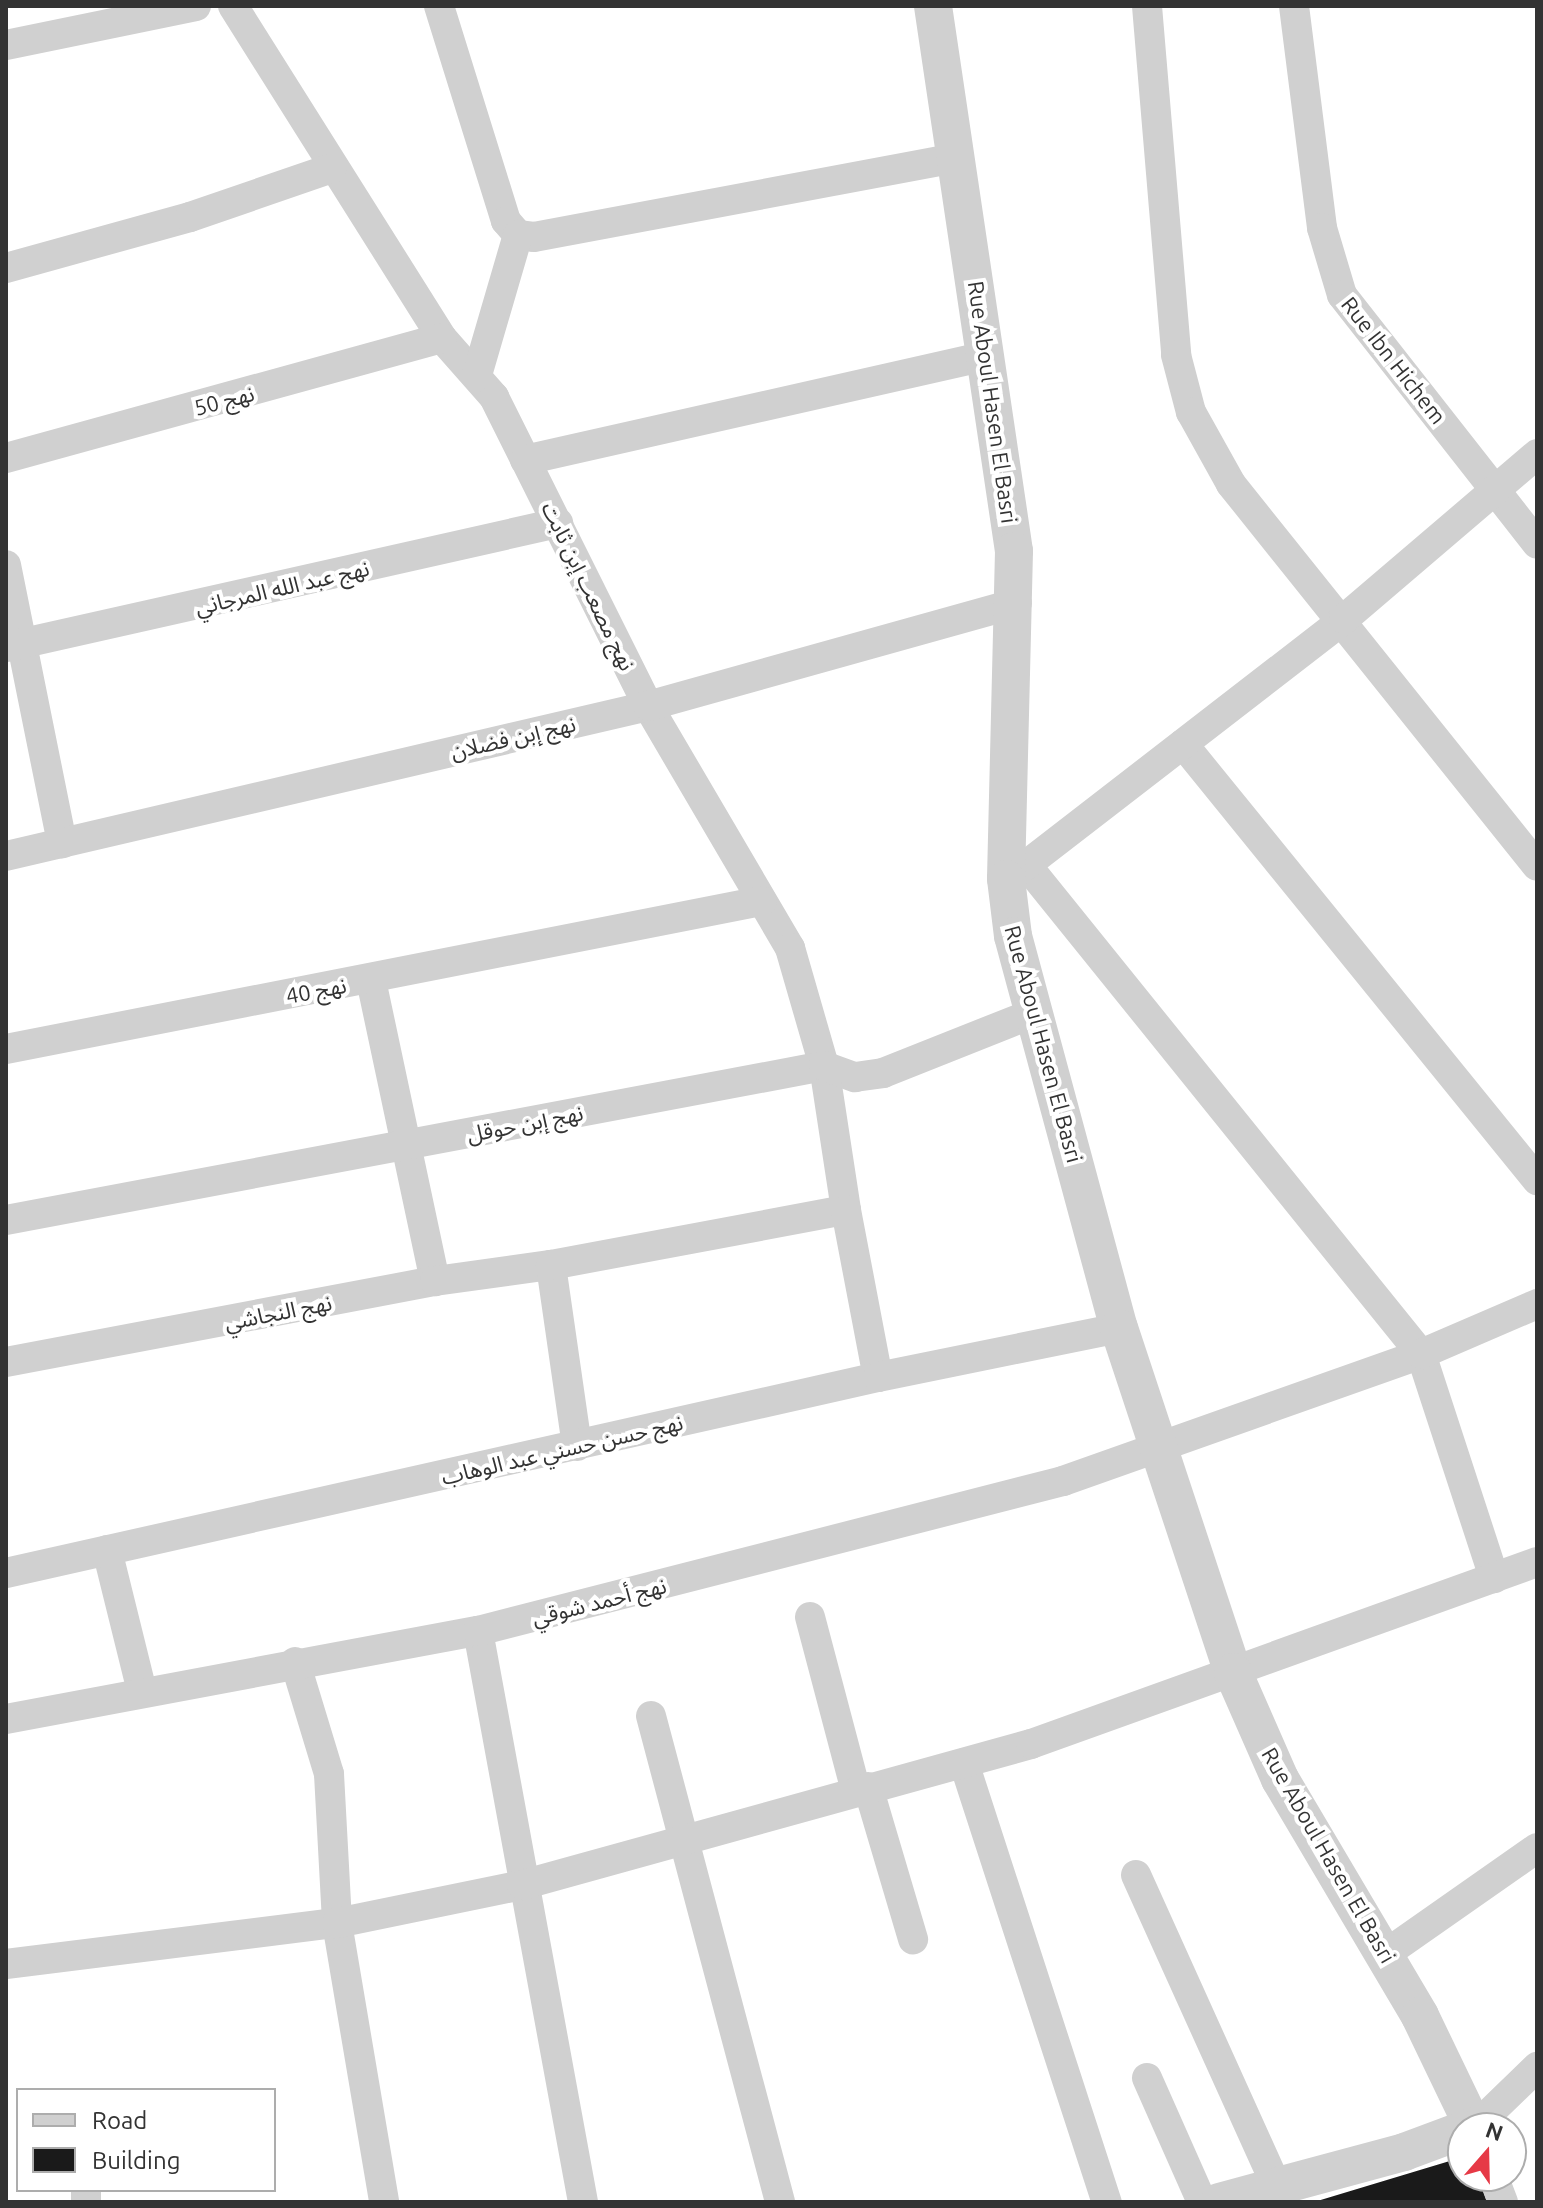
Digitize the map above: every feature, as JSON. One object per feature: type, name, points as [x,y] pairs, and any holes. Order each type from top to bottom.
[{"type":"street","points":[[6,45],[196,6]]},
{"type":"street","name":"نهج مصعب إبن ثابت","points":[[233,6],[332,168],[442,338],[494,397],[648,706],[790,948],[824,1066],[846,1210],[878,1377]]},
{"type":"street","points":[[439,6],[506,221],[518,235],[534,237],[956,158]]},
{"type":"street","name":"Rue Aboul Hasen El Basri","points":[[933,6],[1009,499],[1017,603],[1017,873],[1013,936],[1119,1328],[1172,1446],[1233,1672],[1280,1779],[1387,1953],[1420,2016],[1463,2112]]},
{"type":"street","points":[[1147,6],[1180,384],[1231,484],[1344,619],[1537,866]]},
{"type":"street","name":"Rue Ibn Hichem","points":[[1294,6],[1322,228],[1342,295],[1537,544]]},
{"type":"street","points":[[6,268],[190,217],[332,168]]},
{"type":"street","points":[[477,375],[518,235]]},
{"type":"street","name":"نهج 50","points":[[6,458],[442,338]]},
{"type":"street","points":[[525,460],[985,356]]},
{"type":"street","points":[[1494,1578],[1421,1354],[1017,873],[1344,619],[1537,454]]},
{"type":"street","name":"نهج عبد الله المرجاني","points":[[14,645],[558,523]]},
{"type":"street","points":[[6,565],[14,645],[62,843]]},
{"type":"street","name":"نهج إبن فضلان","points":[[6,856],[648,706],[1017,603]]},
{"type":"street","points":[[1183,744],[1537,1180]]},
{"type":"street","points":[[371,980],[762,901]]},
{"type":"street","name":"نهج 40","points":[[6,1049],[371,980],[403,1146],[435,1281]]},
{"type":"street","name":"نهج إبن حوقل","points":[[6,1220],[824,1066],[855,1077],[883,1073],[1034,1013]]},
{"type":"street","name":"نهج النجاشي","points":[[6,1362],[435,1281],[551,1265],[846,1210]]},
{"type":"street","points":[[551,1265],[577,1446]]},
{"type":"street","name":"نهج أحمد شوقي","points":[[6,1719],[295,1662],[478,1631],[1002,1497],[1172,1446],[1421,1354],[1537,1304]]},
{"type":"street","name":"نهج حسن حسني عبد الوهاب","points":[[6,1573],[878,1377],[1119,1328]]},
{"type":"street","points":[[107,1550],[142,1691]]},
{"type":"street","points":[[6,1964],[337,1923],[522,1885],[964,1763],[1233,1672],[1537,1562]]},
{"type":"street","points":[[810,1617],[862,1789],[913,1939]]},
{"type":"street","points":[[478,1631],[522,1885],[583,2202]]},
{"type":"street","points":[[295,1662],[329,1774],[337,1923],[384,2202]]},
{"type":"street","points":[[651,1716],[687,1840],[780,2202]]},
{"type":"street","points":[[964,1763],[1107,2202]]},
{"type":"street","points":[[1387,1953],[1537,1848]]},
{"type":"street","points":[[1136,1875],[1252,2196],[1447,2135]]},
{"type":"street","points":[[1488,2112],[1537,2067]]},
{"type":"street","points":[[1147,2078],[1202,2202]]},
{"type":"building","points":[[1447,2162],[1447,2192],[1484,2192],[1487,2202],[1314,2202]]}]
